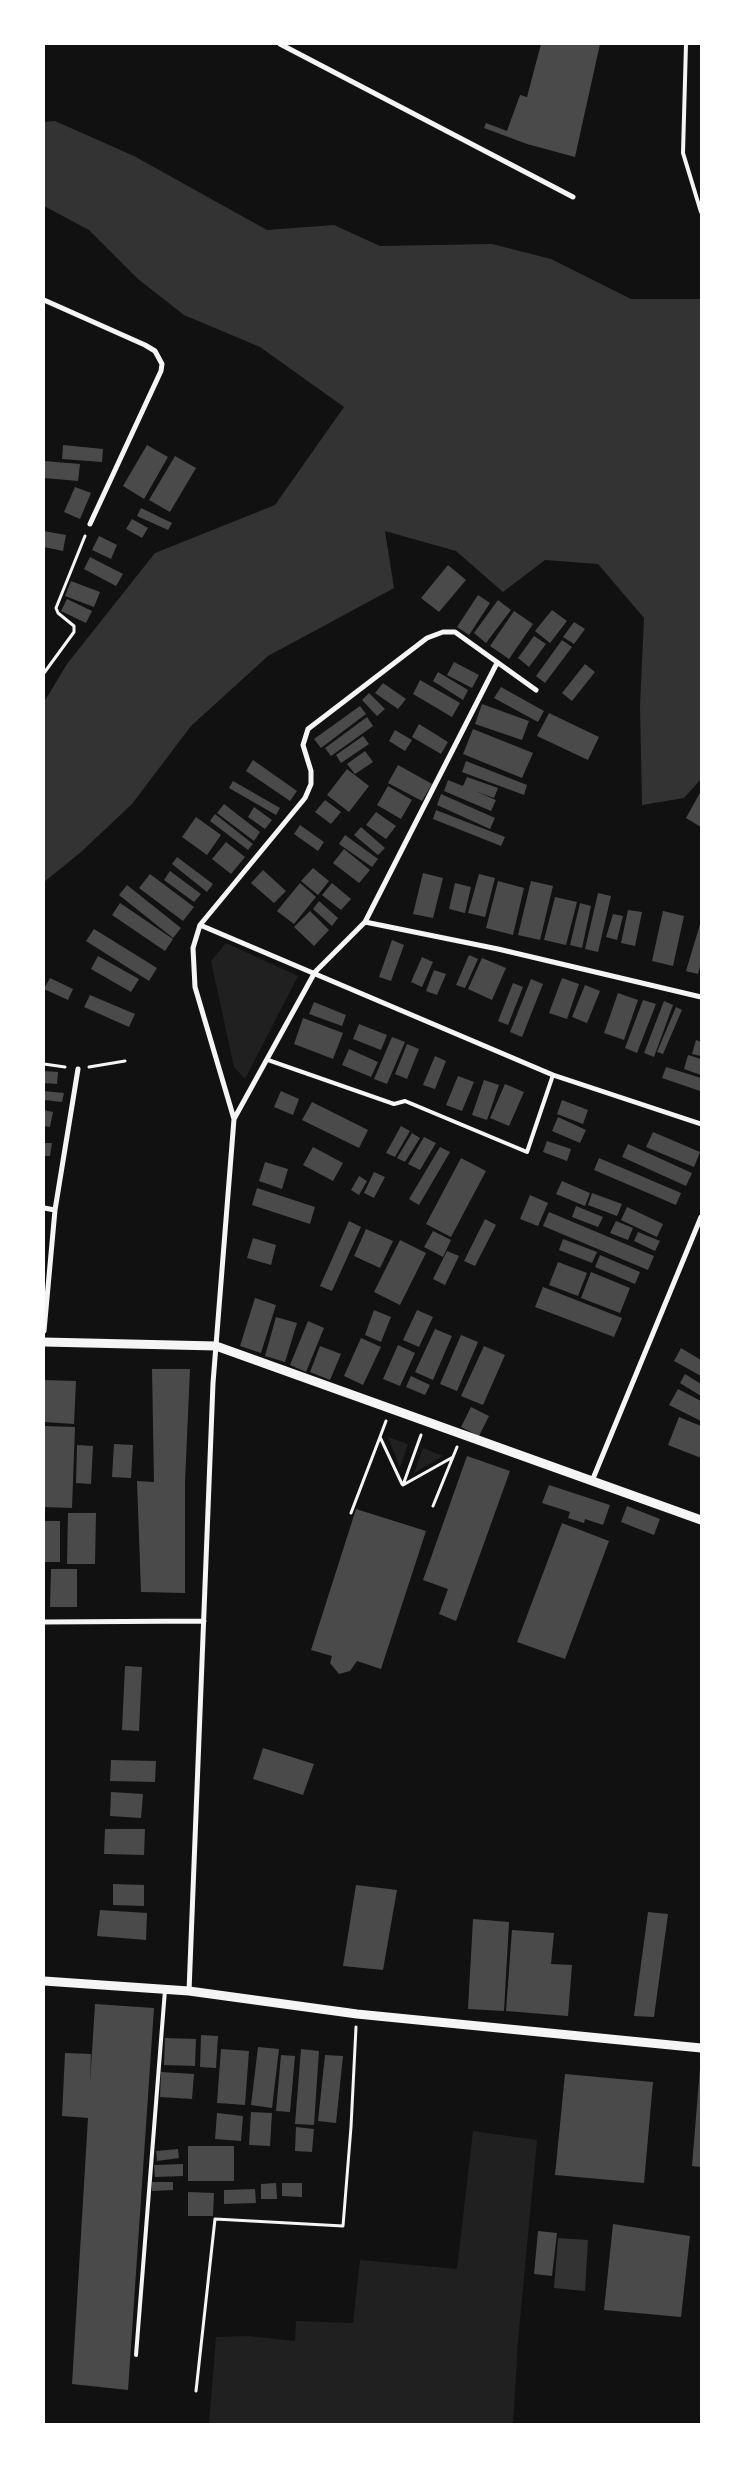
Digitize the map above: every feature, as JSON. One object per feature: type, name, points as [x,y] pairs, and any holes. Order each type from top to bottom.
[{"type":"street","points":[[280,44],[573,197]]},
{"type":"street","points":[[44,300],[155,350],[162,364],[161,371],[90,524]]},
{"type":"street","points":[[189,1992],[216,1346],[234,1119],[195,987],[193,948],[200,925],[305,798],[311,784],[311,771],[303,745],[308,729],[427,638],[443,632],[455,632],[536,690]]},
{"type":"street","points":[[234,1119],[315,972],[365,922],[497,663]]},
{"type":"street","points":[[365,922],[498,949],[701,997]]},
{"type":"street","points":[[200,925],[315,972],[553,1075],[701,1124]]},
{"type":"street","points":[[44,1331],[55,1210],[78,1069]]},
{"type":"street","points":[[44,1208],[55,1210]]},
{"type":"street","points":[[592,1481],[701,1218]]},
{"type":"street","points":[[44,1342],[216,1346],[390,1408],[425,1423],[701,1520]]},
{"type":"street","points":[[44,1622],[204,1621]]},
{"type":"street","points":[[44,1981],[189,1992],[357,2014],[701,2048]]},
{"type":"lane","points":[[686,44],[683,153],[701,212]]},
{"type":"lane","points":[[268,1060],[394,1104],[405,1101],[527,1152],[553,1075]]},
{"type":"lane","points":[[136,2355],[165,1990]]},
{"type":"path","points":[[44,673],[74,632],[74,626],[58,613],[56,608],[90,524]]},
{"type":"path","points":[[351,1513],[390,1408]]},
{"type":"path","points":[[403,1485],[425,1423]]},
{"type":"path","points":[[433,1506],[461,1435]]},
{"type":"path","points":[[380,1436],[403,1485]]},
{"type":"path","points":[[403,1485],[453,1457]]},
{"type":"path","points":[[196,2391],[215,2219],[343,2226],[351,2128],[357,2014]]},
{"type":"shaded area","points":[[55,121],[134,156],[267,230],[334,225],[380,246],[492,244],[551,259],[631,299],[701,299],[701,779],[684,798],[642,805],[640,706],[644,618],[598,564],[545,560],[503,592],[456,551],[385,531],[394,588],[268,656],[191,726],[132,804],[81,852],[44,882],[44,702],[67,664],[155,553],[275,505],[344,407],[260,347],[184,315],[138,279],[89,230],[44,206],[44,122]]},
{"type":"shaded area","points":[[226,943],[298,976],[245,1079],[234,1067],[211,961]]},
{"type":"shaded area","points":[[388,1437],[408,1444],[400,1468]]},
{"type":"shaded area","points":[[423,1448],[443,1456],[414,1473]]},
{"type":"shaded area","points":[[473,2131],[537,2140],[518,2341],[513,2424],[209,2424],[216,2337],[248,2336],[295,2341],[296,2321],[353,2323],[360,2260],[457,2269]]},
{"type":"shaded area","points":[[558,2238],[588,2240],[585,2291],[554,2288]]},
{"type":"building","points":[[541,44],[600,44],[575,157],[527,144],[484,128],[486,123],[507,131],[520,95],[527,97]]},
{"type":"building","points":[[63,445],[103,449],[102,462],[62,459]]},
{"type":"building","points":[[147,445],[168,457],[144,499],[123,486]]},
{"type":"building","points":[[175,456],[196,468],[170,512],[149,500]]},
{"type":"building","points":[[44,461],[80,464],[78,481],[44,478]]},
{"type":"building","points":[[75,487],[91,493],[80,519],[64,512]]},
{"type":"building","points":[[141,508],[172,523],[168,530],[137,516]]},
{"type":"building","points":[[132,519],[148,528],[142,538],[126,529]]},
{"type":"building","points":[[44,531],[66,535],[63,551],[44,547]]},
{"type":"building","points":[[99,536],[117,545],[111,559],[92,550]]},
{"type":"building","points":[[90,557],[123,574],[116,586],[84,569]]},
{"type":"building","points":[[448,565],[466,580],[439,612],[421,598]]},
{"type":"building","points":[[71,581],[100,592],[94,607],[65,596]]},
{"type":"building","points":[[478,595],[490,603],[469,635],[457,627]]},
{"type":"building","points":[[67,599],[92,611],[86,623],[61,611]]},
{"type":"building","points":[[498,600],[511,610],[486,643],[474,633]]},
{"type":"building","points":[[552,610],[567,621],[550,643],[535,631]]},
{"type":"building","points":[[514,611],[533,624],[509,659],[490,646]]},
{"type":"building","points":[[574,622],[585,629],[574,644],[563,637]]},
{"type":"building","points":[[534,636],[546,644],[529,667],[518,658]]},
{"type":"building","points":[[562,640],[572,647],[545,683],[536,676]]},
{"type":"building","points":[[454,662],[479,675],[472,688],[447,675]]},
{"type":"building","points":[[585,664],[595,672],[572,701],[562,693]]},
{"type":"building","points":[[438,672],[468,690],[463,700],[433,681]]},
{"type":"building","points":[[420,680],[460,703],[452,717],[413,694]]},
{"type":"building","points":[[383,683],[406,699],[398,709],[375,693]]},
{"type":"building","points":[[501,687],[544,711],[538,722],[494,698]]},
{"type":"building","points":[[369,693],[385,709],[377,716],[362,700]]},
{"type":"building","points":[[482,704],[529,721],[522,740],[475,724]]},
{"type":"building","points":[[360,706],[366,714],[321,748],[314,739]]},
{"type":"building","points":[[549,713],[599,737],[588,760],[537,736]]},
{"type":"building","points":[[367,717],[373,726],[331,756],[325,748]]},
{"type":"building","points":[[419,724],[448,742],[441,754],[412,737]]},
{"type":"building","points":[[473,729],[533,753],[522,778],[463,754]]},
{"type":"building","points":[[395,730],[412,740],[405,751],[389,741]]},
{"type":"building","points":[[363,736],[369,744],[341,763],[336,755]]},
{"type":"building","points":[[365,751],[373,762],[355,774],[347,764]]},
{"type":"building","points":[[253,760],[297,791],[290,801],[246,771]]},
{"type":"building","points":[[466,761],[527,785],[524,795],[462,772]]},
{"type":"building","points":[[398,765],[432,784],[422,801],[388,783]]},
{"type":"building","points":[[347,769],[369,786],[349,812],[327,795]]},
{"type":"building","points":[[467,777],[498,788],[494,798],[475,791],[496,800],[491,811],[444,791],[448,780],[463,786]]},
{"type":"building","points":[[233,781],[280,808],[276,815],[229,788]]},
{"type":"building","points":[[388,786],[412,800],[401,819],[377,805]]},
{"type":"building","points":[[701,791],[701,827],[686,818]]},
{"type":"building","points":[[441,794],[495,818],[490,829],[437,805]]},
{"type":"building","points":[[325,800],[341,812],[331,824],[315,812]]},
{"type":"building","points":[[224,804],[260,832],[254,841],[217,813]]},
{"type":"building","points":[[254,807],[272,820],[265,829],[248,817]]},
{"type":"building","points":[[436,810],[505,837],[501,846],[433,819]]},
{"type":"building","points":[[376,812],[396,826],[386,839],[366,825]]},
{"type":"building","points":[[215,814],[253,844],[248,850],[210,821]]},
{"type":"building","points":[[196,817],[221,835],[207,855],[182,837]]},
{"type":"building","points":[[300,825],[324,842],[318,851],[294,834]]},
{"type":"building","points":[[361,827],[385,848],[378,855],[354,835]]},
{"type":"building","points":[[345,835],[378,859],[372,867],[339,844]]},
{"type":"building","points":[[226,842],[245,857],[231,874],[212,859]]},
{"type":"building","points":[[344,849],[370,870],[359,883],[333,863]]},
{"type":"building","points":[[177,857],[213,884],[207,892],[172,864]]},
{"type":"building","points":[[313,868],[329,881],[318,895],[301,881]]},
{"type":"building","points":[[263,870],[286,891],[274,903],[251,883]]},
{"type":"building","points":[[170,871],[201,894],[194,902],[164,880]]},
{"type":"building","points":[[423,873],[443,878],[433,918],[413,914]]},
{"type":"building","points":[[150,874],[194,907],[183,921],[139,888]]},
{"type":"building","points":[[479,874],[495,878],[485,917],[468,913]]},
{"type":"building","points":[[498,881],[524,888],[513,935],[486,928]]},
{"type":"building","points":[[531,881],[553,886],[540,940],[518,935]]},
{"type":"building","points":[[300,883],[316,897],[294,924],[277,911]]},
{"type":"building","points":[[332,883],[351,899],[341,910],[322,895]]},
{"type":"building","points":[[455,883],[471,887],[465,913],[449,909]]},
{"type":"building","points":[[127,885],[181,928],[173,938],[119,895]]},
{"type":"building","points":[[598,893],[611,896],[598,952],[585,949]]},
{"type":"building","points":[[555,897],[577,902],[566,945],[544,940]]},
{"type":"building","points":[[319,901],[338,918],[332,926],[313,909]]},
{"type":"building","points":[[120,903],[173,939],[165,951],[112,915]]},
{"type":"building","points":[[580,903],[591,906],[582,948],[570,945]]},
{"type":"building","points":[[628,910],[642,912],[635,946],[621,943]]},
{"type":"building","points":[[310,911],[329,930],[314,946],[294,927]]},
{"type":"building","points":[[663,911],[684,916],[673,966],[652,961]]},
{"type":"building","points":[[613,914],[623,916],[617,940],[606,937]]},
{"type":"building","points":[[701,921],[701,963],[698,974],[686,971]]},
{"type":"building","points":[[94,929],[157,968],[149,981],[86,941]]},
{"type":"building","points":[[392,940],[404,945],[391,981],[379,977]]},
{"type":"building","points":[[469,955],[478,959],[465,988],[456,985]]},
{"type":"building","points":[[98,956],[139,979],[131,992],[91,969]]},
{"type":"building","points":[[422,957],[433,962],[422,987],[411,982]]},
{"type":"building","points":[[482,958],[506,968],[492,1000],[468,989]]},
{"type":"building","points":[[434,970],[446,974],[437,995],[426,991]]},
{"type":"building","points":[[50,978],[73,989],[68,1000],[44,989]]},
{"type":"building","points":[[562,978],[579,984],[567,1019],[549,1013]]},
{"type":"building","points":[[531,979],[543,984],[522,1037],[510,1032]]},
{"type":"building","points":[[513,983],[523,987],[508,1025],[498,1021]]},
{"type":"building","points":[[585,985],[600,991],[587,1023],[572,1017]]},
{"type":"building","points":[[618,993],[638,1000],[624,1040],[604,1033]]},
{"type":"building","points":[[90,995],[135,1014],[129,1027],[84,1007]]},
{"type":"building","points":[[643,1000],[656,1004],[637,1053],[625,1048]]},
{"type":"building","points":[[664,1001],[673,1005],[654,1057],[644,1053]]},
{"type":"building","points":[[314,1002],[346,1015],[342,1026],[309,1014]]},
{"type":"building","points":[[676,1007],[682,1010],[663,1054],[657,1052]]},
{"type":"building","points":[[303,1018],[343,1033],[333,1059],[294,1044]]},
{"type":"building","points":[[359,1024],[387,1035],[381,1050],[353,1039]]},
{"type":"building","points":[[392,1037],[405,1042],[387,1084],[374,1079]]},
{"type":"building","points":[[696,1040],[701,1042],[701,1056],[692,1054]]},
{"type":"building","points":[[407,1044],[419,1049],[407,1079],[395,1074]]},
{"type":"building","points":[[349,1049],[378,1062],[371,1077],[342,1065]]},
{"type":"building","points":[[688,1055],[701,1059],[701,1075],[684,1069]]},
{"type":"building","points":[[435,1056],[446,1061],[435,1089],[423,1085]]},
{"type":"building","points":[[666,1067],[701,1078],[700,1091],[662,1078]]},
{"type":"building","points":[[44,1071],[58,1072],[57,1084],[44,1083]]},
{"type":"building","points":[[458,1076],[474,1082],[462,1111],[446,1105]]},
{"type":"building","points":[[484,1080],[499,1085],[487,1120],[472,1115]]},
{"type":"building","points":[[505,1084],[524,1092],[509,1126],[490,1118]]},
{"type":"building","points":[[44,1091],[64,1093],[62,1102],[44,1100]]},
{"type":"building","points":[[281,1091],[299,1099],[293,1115],[274,1107]]},
{"type":"building","points":[[562,1100],[588,1110],[583,1124],[557,1114]]},
{"type":"building","points":[[312,1102],[368,1130],[359,1148],[302,1120]]},
{"type":"building","points":[[44,1110],[53,1112],[50,1127],[44,1126]]},
{"type":"building","points":[[558,1117],[586,1130],[580,1143],[552,1131]]},
{"type":"building","points":[[401,1126],[410,1131],[395,1157],[386,1153]]},
{"type":"building","points":[[653,1132],[700,1152],[694,1167],[646,1147]]},
{"type":"building","points":[[412,1133],[420,1138],[405,1162],[397,1158]]},
{"type":"building","points":[[424,1137],[436,1143],[420,1170],[408,1164]]},
{"type":"building","points":[[547,1141],[571,1149],[567,1161],[543,1152]]},
{"type":"building","points":[[44,1143],[52,1143],[50,1156],[44,1156]]},
{"type":"building","points":[[628,1144],[692,1173],[686,1186],[622,1157]]},
{"type":"building","points":[[313,1147],[343,1163],[333,1181],[303,1165]]},
{"type":"building","points":[[440,1147],[450,1152],[419,1205],[409,1199]]},
{"type":"building","points":[[461,1158],[486,1171],[451,1237],[426,1224]]},
{"type":"building","points":[[599,1158],[681,1193],[676,1205],[594,1170]]},
{"type":"building","points":[[265,1162],[288,1169],[282,1189],[259,1181]]},
{"type":"building","points":[[374,1172],[385,1177],[374,1198],[364,1193]]},
{"type":"building","points":[[359,1176],[367,1181],[359,1195],[351,1190]]},
{"type":"building","points":[[562,1181],[590,1193],[585,1206],[556,1194]]},
{"type":"building","points":[[257,1188],[315,1207],[310,1224],[252,1205]]},
{"type":"building","points":[[592,1193],[622,1204],[617,1216],[588,1205]]},
{"type":"building","points":[[530,1195],[548,1203],[538,1226],[520,1219]]},
{"type":"building","points":[[576,1206],[603,1217],[598,1227],[572,1217]]},
{"type":"building","points":[[627,1207],[663,1224],[657,1237],[621,1220]]},
{"type":"building","points":[[549,1212],[654,1256],[648,1270],[543,1226]]},
{"type":"building","points":[[485,1219],[496,1225],[475,1266],[464,1261]]},
{"type":"building","points":[[349,1221],[361,1227],[332,1291],[320,1286]]},
{"type":"building","points":[[616,1221],[633,1228],[628,1240],[610,1233]]},
{"type":"building","points":[[366,1229],[393,1241],[380,1268],[354,1256]]},
{"type":"building","points":[[433,1231],[451,1240],[443,1257],[424,1247]]},
{"type":"building","points":[[638,1232],[660,1241],[655,1251],[634,1241]]},
{"type":"building","points":[[253,1238],[276,1245],[271,1265],[247,1258]]},
{"type":"building","points":[[563,1239],[597,1252],[592,1263],[559,1250]]},
{"type":"building","points":[[400,1240],[426,1253],[400,1305],[374,1292]]},
{"type":"building","points":[[447,1251],[459,1256],[445,1285],[433,1279]]},
{"type":"building","points":[[600,1255],[640,1272],[635,1284],[595,1267]]},
{"type":"building","points":[[558,1262],[587,1273],[578,1296],[549,1285]]},
{"type":"building","points":[[591,1272],[630,1288],[620,1313],[581,1298]]},
{"type":"building","points":[[543,1287],[622,1318],[614,1337],[535,1307]]},
{"type":"building","points":[[255,1298],[276,1305],[261,1353],[240,1346]]},
{"type":"building","points":[[374,1310],[391,1317],[381,1342],[365,1335]]},
{"type":"building","points":[[417,1310],[433,1317],[419,1347],[403,1340]]},
{"type":"building","points":[[276,1317],[297,1323],[285,1362],[265,1356]]},
{"type":"building","points":[[308,1321],[324,1328],[306,1372],[290,1365]]},
{"type":"building","points":[[435,1329],[452,1336],[433,1380],[415,1372]]},
{"type":"building","points":[[461,1335],[478,1342],[457,1391],[440,1384]]},
{"type":"building","points":[[361,1338],[381,1347],[363,1385],[344,1376]]},
{"type":"building","points":[[398,1345],[415,1353],[400,1386],[383,1379]]},
{"type":"building","points":[[320,1346],[341,1354],[330,1380],[310,1372]]},
{"type":"building","points":[[484,1346],[505,1355],[483,1405],[461,1396]]},
{"type":"building","points":[[681,1348],[701,1360],[701,1376],[674,1361]]},
{"type":"building","points":[[152,1369],[190,1369],[185,1482],[185,1593],[141,1592],[137,1481],[154,1482]]},
{"type":"building","points":[[685,1374],[701,1384],[701,1396],[680,1383]]},
{"type":"building","points":[[411,1376],[430,1385],[425,1395],[406,1387]]},
{"type":"building","points":[[44,1380],[76,1381],[74,1424],[44,1422]]},
{"type":"building","points":[[678,1389],[701,1401],[701,1421],[669,1405]]},
{"type":"building","points":[[471,1407],[489,1416],[479,1436],[461,1427]]},
{"type":"building","points":[[679,1417],[701,1426],[701,1458],[668,1445]]},
{"type":"building","points":[[44,1426],[75,1427],[72,1508],[44,1507]]},
{"type":"building","points":[[114,1444],[133,1445],[131,1478],[112,1477]]},
{"type":"building","points":[[77,1445],[93,1446],[91,1484],[76,1483]]},
{"type":"building","points":[[467,1456],[510,1471],[456,1621],[439,1614],[448,1589],[423,1580]]},
{"type":"building","points":[[549,1485],[610,1505],[603,1525],[585,1519],[584,1523],[568,1518],[570,1512],[542,1503]]},
{"type":"building","points":[[627,1506],[660,1519],[654,1535],[621,1522]]},
{"type":"building","points":[[356,1509],[426,1531],[381,1669],[357,1661],[350,1671],[339,1674],[330,1663],[332,1656],[311,1650]]},
{"type":"building","points":[[68,1513],[96,1513],[95,1564],[67,1564]]},
{"type":"building","points":[[44,1521],[60,1521],[60,1562],[45,1562]]},
{"type":"building","points":[[562,1523],[609,1541],[565,1659],[517,1642]]},
{"type":"building","points":[[51,1569],[77,1569],[77,1607],[50,1607]]},
{"type":"building","points":[[125,1666],[142,1667],[139,1731],[122,1730]]},
{"type":"building","points":[[263,1748],[314,1764],[303,1795],[253,1779]]},
{"type":"building","points":[[111,1760],[156,1761],[155,1782],[110,1781]]},
{"type":"building","points":[[111,1792],[143,1794],[141,1818],[110,1816]]},
{"type":"building","points":[[105,1829],[145,1829],[144,1855],[104,1854]]},
{"type":"building","points":[[113,1884],[144,1885],[144,1906],[113,1905]]},
{"type":"building","points":[[356,1885],[397,1890],[383,1970],[343,1966]]},
{"type":"building","points":[[100,1910],[147,1913],[146,1940],[97,1936]]},
{"type":"building","points":[[648,1912],[668,1914],[654,2017],[634,2016]]},
{"type":"building","points":[[473,1919],[509,1922],[504,2011],[468,2009]]},
{"type":"building","points":[[512,1930],[554,1933],[551,1964],[572,1965],[568,2016],[506,2011]]},
{"type":"building","points":[[95,2004],[154,2008],[128,2390],[72,2384],[88,2118],[62,2116],[65,2053],[91,2054],[90,2083]]},
{"type":"building","points":[[201,2035],[218,2036],[216,2068],[200,2067]]},
{"type":"building","points":[[165,2038],[196,2039],[195,2066],[164,2065]]},
{"type":"building","points":[[258,2047],[279,2049],[272,2108],[251,2105]]},
{"type":"building","points":[[221,2049],[249,2051],[245,2105],[217,2103]]},
{"type":"building","points":[[301,2049],[319,2051],[314,2125],[295,2124]]},
{"type":"building","points":[[281,2055],[295,2056],[290,2112],[276,2111]]},
{"type":"building","points":[[325,2055],[343,2056],[336,2123],[318,2121]]},
{"type":"building","points":[[701,2069],[701,2167],[692,2166]]},
{"type":"building","points":[[161,2072],[194,2074],[192,2099],[160,2097]]},
{"type":"building","points":[[565,2074],[653,2082],[644,2183],[555,2175]]},
{"type":"building","points":[[251,2112],[272,2113],[270,2146],[249,2145]]},
{"type":"building","points":[[217,2113],[243,2116],[241,2141],[215,2139]]},
{"type":"building","points":[[296,2127],[314,2129],[312,2152],[295,2151]]},
{"type":"building","points":[[188,2146],[234,2146],[234,2181],[188,2181]]},
{"type":"building","points":[[178,2149],[179,2158],[157,2161],[156,2151]]},
{"type":"building","points":[[183,2164],[183,2176],[155,2177],[154,2165]]},
{"type":"building","points":[[152,2182],[173,2182],[173,2190],[152,2191]]},
{"type":"building","points":[[276,2183],[277,2199],[261,2199],[261,2184]]},
{"type":"building","points":[[282,2183],[302,2183],[302,2197],[282,2196]]},
{"type":"building","points":[[255,2189],[256,2203],[224,2204],[224,2190]]},
{"type":"building","points":[[188,2192],[214,2193],[213,2216],[188,2216]]},
{"type":"building","points":[[613,2224],[690,2236],[681,2317],[604,2310]]},
{"type":"building","points":[[538,2231],[557,2233],[552,2276],[534,2274]]}]
